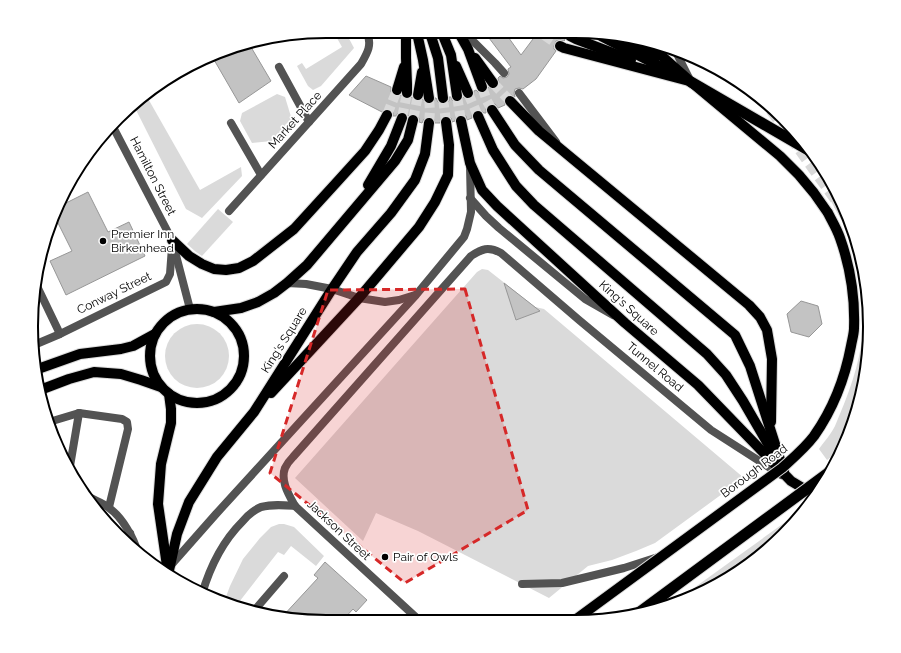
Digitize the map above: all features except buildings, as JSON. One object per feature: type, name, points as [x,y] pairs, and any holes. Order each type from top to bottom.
[{"type":"highway","points":[[691,82],[797,143]]},
{"type":"highway","points":[[650,605],[818,481]]},
{"type":"main road","points":[[402,92],[406,58],[406,38]]},
{"type":"main road","points":[[418,38],[429,98]]},
{"type":"main road","points":[[432,38],[438,58],[443,98]]},
{"type":"main road","points":[[444,38],[468,93]]},
{"type":"main road","points":[[462,38],[493,83]]},
{"type":"main road","points":[[573,38],[691,82]]},
{"type":"main road","points":[[608,40],[691,82]]},
{"type":"main road","points":[[637,45],[691,82]]},
{"type":"main road","points":[[560,46],[691,82]]},
{"type":"main road","points":[[468,48],[482,87]]},
{"type":"main road","points":[[654,50],[691,82]]},
{"type":"main road","points":[[664,52],[691,82]]},
{"type":"main road","points":[[451,55],[457,96]]},
{"type":"main road","points":[[418,95],[423,60]]},
{"type":"main road","name":"Borough Road","points":[[582,615],[782,468],[800,452],[814,437],[836,398],[844,377],[850,354],[854,330],[853,299],[840,237],[828,213],[814,192],[780,156],[691,82]]},
{"type":"main road","points":[[510,101],[539,131],[562,151],[749,305],[760,317],[767,330],[772,359],[771,430]]},
{"type":"main road","points":[[492,110],[515,145],[539,170],[735,335],[750,366],[788,477]]},
{"type":"main road","points":[[172,240],[189,256],[214,269],[226,270],[240,268],[252,261],[294,229],[356,162],[366,151],[387,114]]},
{"type":"main road","points":[[478,116],[493,150],[516,186],[534,205],[707,354],[726,375],[788,477]]},
{"type":"main road","points":[[346,219],[391,146],[402,118]]},
{"type":"main road","points":[[214,312],[241,308],[258,302],[274,293],[307,265],[395,160],[408,140],[413,120]]},
{"type":"main road","name":"King's Square","points":[[461,121],[470,163],[482,190],[497,206],[625,323],[698,385],[788,477]]},
{"type":"main road","points":[[254,412],[359,298],[419,227],[435,202],[448,175],[449,145],[446,122]]},
{"type":"main road","name":"King's Square","points":[[170,568],[177,534],[189,502],[217,457],[254,412],[357,252],[391,213],[415,180],[425,154],[429,123]]},
{"type":"main road","points":[[190,309],[201,309],[214,312],[226,320],[235,328],[241,341],[244,354],[242,370],[235,382],[225,393],[215,399],[200,403],[190,403],[179,400],[169,394],[161,387],[154,376],[150,363],[150,350],[155,334],[164,322],[176,314],[190,309]]},
{"type":"main road","points":[[41,368],[80,354],[133,346],[155,334]]},
{"type":"main road","points":[[45,388],[94,372],[121,374],[161,387]]},
{"type":"main road","points":[[168,568],[158,504],[161,464],[171,423],[169,394]]},
{"type":"main road","name":"Tunnel Road","points":[[788,477],[810,492]]},
{"type":"street","name":"Market Place","points":[[229,211],[361,64],[369,48],[368,38]]},
{"type":"street","points":[[470,38],[504,73]]},
{"type":"street","points":[[679,58],[691,82]]},
{"type":"street","points":[[279,67],[309,122]]},
{"type":"street","points":[[519,93],[562,151]]},
{"type":"street","points":[[231,123],[261,175]]},
{"type":"street","name":"Hamilton Street","points":[[115,130],[172,240],[190,309]]},
{"type":"street","points":[[171,569],[221,508],[416,295],[464,237],[471,212],[470,163]]},
{"type":"street","points":[[470,198],[499,228],[585,300],[625,323]]},
{"type":"street","name":"Conway Street","points":[[39,343],[166,282],[170,274],[172,240]]},
{"type":"street","name":"Tunnel Road","points":[[295,506],[284,481],[285,469],[292,457],[471,256],[478,251],[487,248],[494,249],[501,253],[584,325],[711,430],[788,477]]},
{"type":"street","points":[[287,283],[306,284],[332,289],[359,298],[385,302],[416,295]]},
{"type":"street","points":[[40,292],[60,334]]},
{"type":"street","points":[[71,460],[79,413]]},
{"type":"street","points":[[54,421],[79,413],[122,418],[127,422],[128,429],[109,507]]},
{"type":"street","points":[[97,501],[109,507],[117,516],[126,535]]},
{"type":"street","points":[[204,587],[220,550],[233,530],[249,514],[260,508],[276,504],[295,506]]},
{"type":"street","name":"Jackson Street","points":[[295,506],[413,615]]},
{"type":"street","points":[[522,584],[562,583],[624,568],[664,555]]},
{"type":"street","points":[[258,606],[284,576]]},
{"type":"highlighted area","points":[[465,289],[528,510],[405,583],[270,473],[328,290]]},
{"type":"shaded area","points":[[337,38],[349,38],[354,48],[321,86],[313,90],[308,86],[297,66],[302,63],[306,69],[342,47]]},
{"type":"shaded area","points":[[277,94],[285,97],[292,120],[272,141],[252,143],[240,121],[242,113]]},
{"type":"shaded area","points":[[149,100],[200,190],[241,167],[242,176],[202,218],[186,209],[136,110]]},
{"type":"shaded area","points":[[829,191],[847,231],[827,193]]},
{"type":"shaded area","points":[[218,209],[233,222],[202,256],[187,244]]},
{"type":"shaded area","points":[[482,269],[488,270],[535,307],[544,309],[744,478],[655,543],[612,560],[588,566],[549,598],[418,531],[376,513],[363,541],[295,478],[477,272]]},
{"type":"shaded area","points":[[197,324],[215,330],[223,338],[229,356],[223,374],[215,382],[197,388],[179,382],[171,374],[165,356],[171,338],[179,330]]},
{"type":"shaded area","points":[[862,339],[861,364],[848,419],[833,454],[827,460],[819,449],[835,426],[844,404],[852,383]]},
{"type":"shaded area","points":[[789,519],[779,531],[735,566],[690,590]]},
{"type":"shaded area","points":[[284,524],[294,527],[324,556],[316,566],[291,546],[284,555],[278,552],[239,602],[226,597],[243,559],[271,527]]},
{"type":"tunnel","points":[[548,38],[560,46]]},
{"type":"tunnel","points":[[493,83],[510,101]]},
{"type":"tunnel","points":[[482,87],[492,110]]},
{"type":"tunnel","points":[[387,115],[397,90]]},
{"type":"tunnel","points":[[402,118],[407,93]]},
{"type":"tunnel","points":[[468,93],[478,116]]},
{"type":"tunnel","points":[[413,120],[418,95]]},
{"type":"tunnel","points":[[457,96],[461,121]]},
{"type":"tunnel","points":[[429,98],[429,123]]},
{"type":"tunnel","points":[[443,98],[446,122]]},
{"type":"tunnel","points":[[783,127],[827,188]]},
{"type":"place","name":"Premier Inn Birkenhead","points":[[103,241]]},
{"type":"place","name":"Pair of Owls","points":[[385,557]]}]
